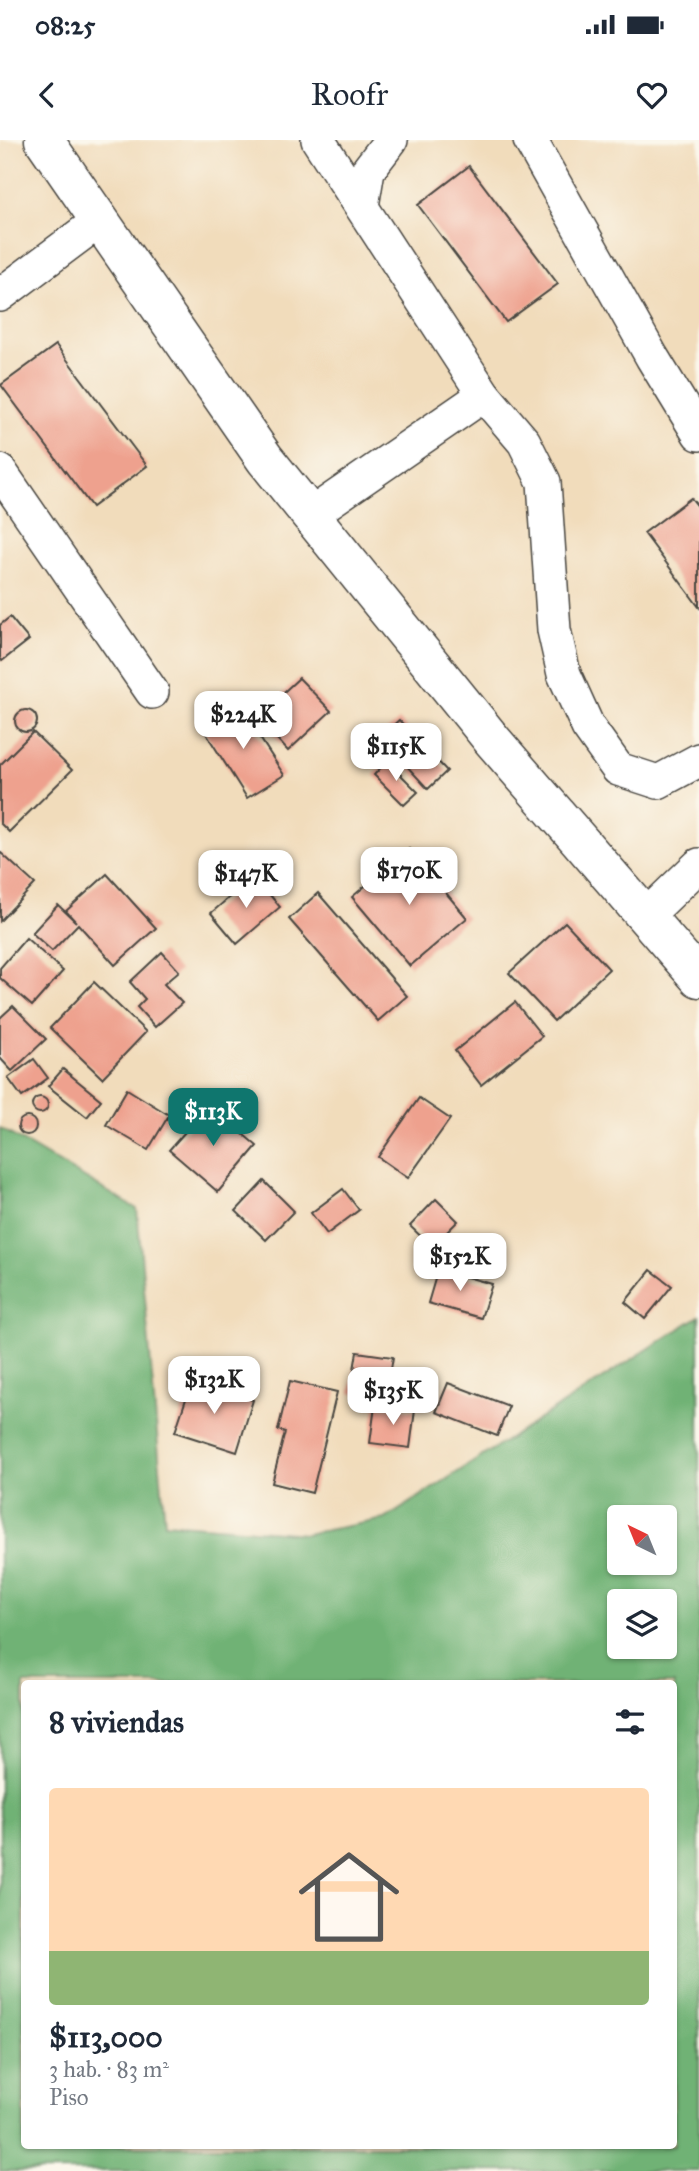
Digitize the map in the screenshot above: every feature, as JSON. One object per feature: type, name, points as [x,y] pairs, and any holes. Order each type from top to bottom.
[{"type":"street","points":[[44,140],[265,459],[492,741],[699,978]]},
{"type":"street","points":[[318,140],[484,395],[524,442],[544,482],[554,630],[564,674],[588,727],[618,769],[658,782],[699,760]]},
{"type":"street","points":[[362,206],[368,170],[391,140]]},
{"type":"street","points":[[530,140],[652,357],[699,434]]},
{"type":"street","points":[[0,295],[99,221]]},
{"type":"street","points":[[310,515],[484,395]]},
{"type":"street","points":[[0,471],[152,692]]},
{"type":"street","points":[[645,917],[699,865]]},
{"type":"green space","points":[[0,1128],[137,1209],[165,1523],[306,1534],[385,1519],[699,1316],[699,2171],[0,2171]]},
{"type":"building","points":[[469,166],[558,284],[506,322],[418,205]]},
{"type":"building","points":[[56,345],[147,466],[92,507],[1,385]]},
{"type":"building","points":[[691,498],[699,508],[699,607],[644,533]]},
{"type":"building","points":[[10,617],[29,640],[2,661],[0,625]]},
{"type":"building","points":[[299,678],[331,711],[288,751],[257,717]]},
{"type":"building","points":[[238,704],[284,775],[247,798],[202,727]]},
{"type":"building","points":[[26,710],[34,713],[37,721],[34,729],[26,732],[18,729],[15,721],[18,713]]},
{"type":"building","points":[[399,720],[447,771],[428,789],[380,737]]},
{"type":"building","points":[[33,732],[72,770],[9,832],[0,823],[0,765]]},
{"type":"building","points":[[387,761],[418,792],[404,805],[374,775]]},
{"type":"building","points":[[409,849],[467,918],[410,966],[352,897]]},
{"type":"building","points":[[0,852],[35,884],[0,921]]},
{"type":"building","points":[[107,874],[156,928],[115,965],[78,924],[52,951],[32,933],[58,905],[76,922],[66,911]]},
{"type":"building","points":[[254,876],[280,907],[237,944],[211,913]]},
{"type":"building","points":[[318,893],[407,996],[378,1021],[289,919]]},
{"type":"building","points":[[565,922],[609,969],[554,1021],[509,973]]},
{"type":"building","points":[[26,938],[63,971],[32,1006],[0,978],[0,968]]},
{"type":"building","points":[[162,952],[179,971],[164,984],[182,1003],[155,1027],[137,1007],[145,999],[130,982]]},
{"type":"building","points":[[94,982],[146,1032],[102,1078],[50,1028]]},
{"type":"building","points":[[515,1002],[542,1036],[481,1085],[455,1051]]},
{"type":"building","points":[[13,1006],[46,1039],[12,1071],[0,1058],[0,1018]]},
{"type":"building","points":[[34,1059],[48,1078],[22,1097],[8,1078]]},
{"type":"building","points":[[63,1069],[101,1100],[87,1117],[48,1086]]},
{"type":"building","points":[[127,1089],[169,1115],[148,1150],[106,1125]]},
{"type":"building","points":[[40,1097],[46,1099],[46,1111],[40,1113],[34,1111],[32,1105],[34,1099]]},
{"type":"building","points":[[419,1098],[450,1119],[408,1178],[378,1157]]},
{"type":"building","points":[[209,1105],[257,1146],[218,1192],[169,1150]]},
{"type":"building","points":[[23,1117],[31,1117],[36,1126],[34,1133],[23,1135],[18,1130],[18,1122]]},
{"type":"building","points":[[264,1181],[294,1211],[266,1240],[236,1211]]},
{"type":"building","points":[[343,1189],[359,1210],[327,1234],[311,1213]]},
{"type":"building","points":[[436,1199],[458,1221],[432,1247],[410,1226]]},
{"type":"building","points":[[438,1269],[492,1284],[481,1318],[428,1303]]},
{"type":"building","points":[[651,1270],[672,1286],[645,1319],[625,1302]]},
{"type":"building","points":[[357,1352],[393,1357],[386,1398],[350,1393]]},
{"type":"building","points":[[192,1381],[253,1400],[237,1452],[175,1432]]},
{"type":"building","points":[[290,1381],[337,1392],[312,1493],[272,1483],[285,1432],[278,1430]]},
{"type":"building","points":[[448,1383],[509,1406],[497,1436],[436,1412]]},
{"type":"building","points":[[375,1406],[415,1410],[410,1448],[370,1443]]}]
